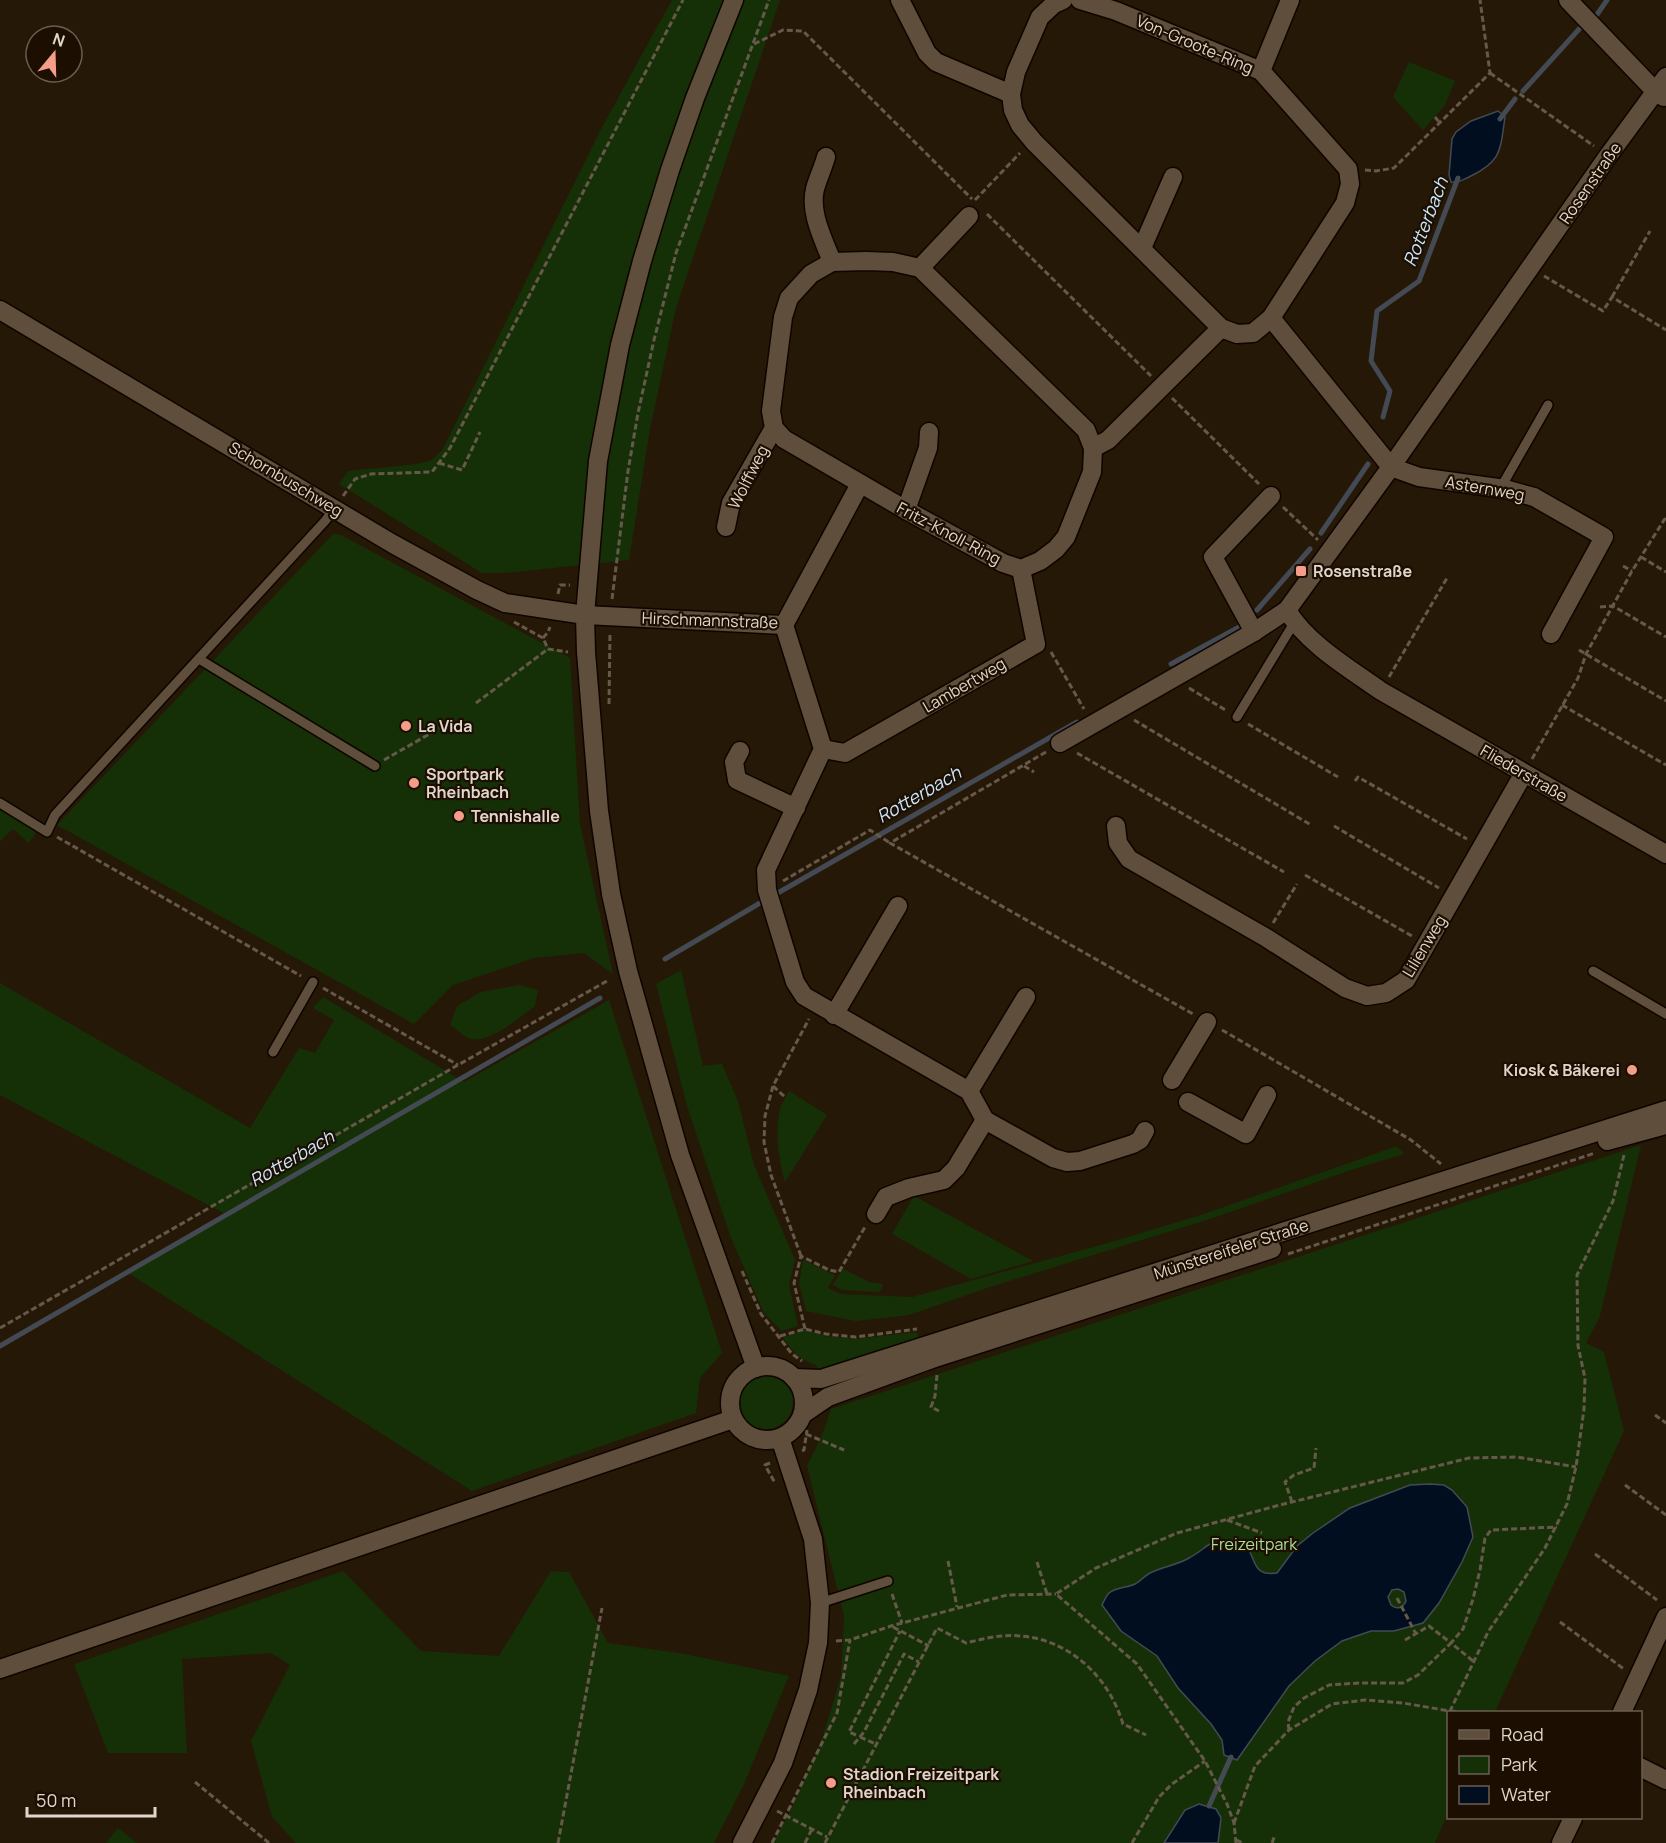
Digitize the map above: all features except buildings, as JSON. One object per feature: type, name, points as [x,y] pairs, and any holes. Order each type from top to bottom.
[{"type":"street","points":[[734,0],[695,98],[670,170],[642,261],[620,345],[598,461],[585,615],[598,811],[611,894],[627,971],[680,1155],[756,1368]]},
{"type":"street","points":[[900,0],[927,53],[936,62],[1011,94]]},
{"type":"street","points":[[1063,0],[1054,4],[1040,17],[1016,72],[1011,94],[1013,110],[1020,124],[1035,142],[1221,328],[1238,334],[1253,333],[1271,318],[1345,203],[1350,184],[1348,169]]},
{"type":"street","name":"Von-Groote-Ring","points":[[1080,0],[1116,11],[1261,71],[1348,169]]},
{"type":"street","points":[[1261,71],[1290,0]]},
{"type":"street","points":[[1568,0],[1663,89]]},
{"type":"street","name":"Rosenstraße","points":[[1060,743],[1254,632],[1291,616],[1331,551],[1608,156],[1663,89]]},
{"type":"street","points":[[826,157],[815,191],[815,207],[819,227],[832,262]]},
{"type":"street","points":[[1143,248],[1173,177]]},
{"type":"street","points":[[920,268],[976,213]]},
{"type":"street","points":[[774,428],[771,411],[783,317],[789,298],[811,274],[832,262],[894,262],[920,268],[1086,430],[1093,448],[1108,440],[1221,328]]},
{"type":"street","name":"Schornbuschweg","points":[[0,310],[393,543],[477,590],[515,604],[585,615]]},
{"type":"street","points":[[1271,318],[1391,467]]},
{"type":"street","name":"Fritz-Knoll-Ring","points":[[774,428],[784,439],[860,484],[1003,563],[1021,569],[1040,561],[1056,549],[1066,537],[1092,472],[1093,448]]},
{"type":"street","name":"Wolffweg","points":[[726,527],[731,503],[774,428]]},
{"type":"street","points":[[906,510],[928,448],[929,432]]},
{"type":"street","name":"Asternweg","points":[[1391,467],[1419,477],[1500,489],[1534,497],[1604,537],[1551,634]]},
{"type":"street","name":"Hirschmannstraße","points":[[585,615],[784,625],[860,484]]},
{"type":"street","points":[[1254,632],[1213,557],[1271,496]]},
{"type":"street","points":[[1021,569],[1036,644]]},
{"type":"street","name":"Fliederstraße","points":[[1291,616],[1345,666],[1381,691],[1666,854]]},
{"type":"street","points":[[784,625],[823,749],[766,870],[767,890],[795,982],[804,996],[969,1092],[985,1120],[1053,1158],[1067,1162],[1080,1161],[1133,1144],[1140,1140],[1145,1131]]},
{"type":"street","name":"Lambertweg","points":[[823,749],[845,753],[1036,644]]},
{"type":"street","points":[[740,751],[734,762],[737,780],[796,808]]},
{"type":"street","name":"Lilienweg","points":[[1116,826],[1118,843],[1129,859],[1265,938],[1345,988],[1367,996],[1386,993],[1406,980],[1524,773]]},
{"type":"street","points":[[834,1015],[898,906]]},
{"type":"street","points":[[969,1092],[1026,997]]},
{"type":"street","points":[[1172,1080],[1207,1022]]},
{"type":"street","points":[[1188,1102],[1246,1134],[1267,1095]]},
{"type":"street","name":"Münstereifeler Straße","points":[[794,1378],[820,1379],[1666,1110]]},
{"type":"street","points":[[876,1214],[886,1197],[909,1188],[944,1180],[956,1168],[985,1120]]},
{"type":"street","name":"Münstereifeler Straße","points":[[803,1414],[828,1397],[932,1359],[1616,1138],[1666,1125]]},
{"type":"street","points":[[770,1366],[783,1370],[794,1378],[801,1389],[804,1401],[803,1414],[791,1431],[780,1438],[756,1439],[745,1432],[733,1419],[730,1407],[732,1390],[742,1376],[756,1368],[770,1366]]},
{"type":"street","points":[[0,1669],[733,1419]]},
{"type":"street","points":[[742,1843],[783,1763],[808,1690],[818,1643],[820,1603],[813,1539],[780,1438]]},
{"type":"street","points":[[1623,1711],[1658,1654],[1666,1617]]},
{"type":"street","points":[[1642,1768],[1666,1780]]},
{"type":"street","points":[[1561,1843],[1573,1819]]},
{"type":"lane","points":[[1500,489],[1548,405]]},
{"type":"lane","points":[[0,803],[47,832],[55,815],[326,521],[335,508]]},
{"type":"lane","points":[[1237,717],[1291,616]]},
{"type":"lane","points":[[199,659],[375,766]]},
{"type":"lane","points":[[1593,971],[1666,1014]]},
{"type":"lane","points":[[273,1052],[313,982]]},
{"type":"lane","points":[[820,1603],[888,1581]]},
{"type":"path","points":[[335,508],[355,478],[371,474],[432,472],[440,463],[450,448],[683,0]]},
{"type":"path","points":[[610,617],[628,471],[645,379],[676,253],[769,0]]},
{"type":"path","points":[[1480,0],[1490,73],[1608,156]]},
{"type":"path","points":[[753,45],[783,30],[803,31],[974,201],[1020,154],[1035,142]]},
{"type":"path","points":[[1348,169],[1376,171],[1394,168],[1490,73]]},
{"type":"path","points":[[1435,117],[1440,123]]},
{"type":"path","points":[[976,213],[1331,551]]},
{"type":"path","points":[[1530,268],[1603,311],[1650,231]]},
{"type":"path","points":[[1612,297],[1666,330]]},
{"type":"path","points":[[440,463],[462,470],[480,432]]},
{"type":"path","points":[[1524,773],[1578,678],[1586,654],[1632,571],[1666,517]]},
{"type":"path","points":[[1641,557],[1666,572]]},
{"type":"path","points":[[1623,566],[1632,571]]},
{"type":"path","points":[[1381,691],[1447,578]]},
{"type":"path","points":[[1600,607],[1613,606],[1666,637]]},
{"type":"path","points":[[1036,644],[1051,651],[1092,724]]},
{"type":"path","points":[[476,703],[548,649]]},
{"type":"path","points":[[1579,650],[1666,701]]},
{"type":"path","points":[[609,653],[609,709]]},
{"type":"path","points":[[1172,678],[1338,777]]},
{"type":"path","points":[[1562,705],[1666,765]]},
{"type":"path","points":[[1117,710],[1311,825]]},
{"type":"path","points":[[375,766],[440,728]]},
{"type":"path","points":[[890,843],[1060,743],[1284,872]]},
{"type":"path","points":[[1024,766],[1034,772]]},
{"type":"path","points":[[1355,781],[1358,777],[1465,838]]},
{"type":"path","points":[[1334,826],[1435,886]]},
{"type":"path","points":[[767,890],[870,830],[1411,1140],[1448,1169]]},
{"type":"path","points":[[47,832],[458,1065]]},
{"type":"path","name":"Lilienweg","points":[[1305,875],[1406,933]]},
{"type":"path","points":[[1265,938],[1297,884]]},
{"type":"path","points":[[0,1328],[607,981]]},
{"type":"path","points":[[805,1329],[794,1282],[801,1256],[771,1175],[764,1142],[765,1116],[774,1086],[818,1005]]},
{"type":"path","points":[[774,1086],[786,1098]]},
{"type":"path","points":[[1234,1823],[1255,1766],[1289,1730],[1332,1704],[1365,1700],[1450,1711],[1488,1632],[1545,1548],[1567,1504],[1576,1467],[1584,1409],[1585,1378],[1578,1346],[1577,1275],[1612,1201],[1625,1153]]},
{"type":"path","points":[[801,1256],[829,1270],[839,1272],[866,1225],[876,1214]]},
{"type":"path","points":[[740,1266],[761,1314],[792,1354],[814,1365],[820,1379]]},
{"type":"path","points":[[780,1336],[805,1329],[856,1337],[922,1328]]},
{"type":"path","points":[[931,1407],[939,1412]]},
{"type":"path","points":[[1655,1415],[1666,1423]]},
{"type":"path","points":[[806,1434],[844,1450]]},
{"type":"path","points":[[1292,1502],[1286,1482],[1294,1475],[1314,1468],[1316,1448]]},
{"type":"path","points":[[818,1643],[850,1640],[957,1607],[1007,1595],[1056,1594],[1096,1568],[1178,1533],[1469,1458],[1516,1457],[1576,1467]]},
{"type":"path","points":[[765,1465],[779,1490]]},
{"type":"path","points":[[1625,1485],[1666,1515]]},
{"type":"path","points":[[1227,1519],[1262,1533]]},
{"type":"path","points":[[1289,1730],[1288,1722],[1294,1707],[1304,1698],[1329,1685],[1403,1683],[1418,1675],[1451,1643],[1462,1629],[1475,1590],[1485,1538],[1491,1530],[1557,1527]]},
{"type":"path","points":[[1595,1554],[1657,1600]]},
{"type":"path","points":[[948,1561],[957,1607]]},
{"type":"path","points":[[1037,1562],[1047,1594]]},
{"type":"path","points":[[888,1581],[902,1623]]},
{"type":"path","points":[[1056,1594],[1137,1664],[1205,1761],[1227,1804],[1234,1823],[1236,1841],[1243,1843]]},
{"type":"path","points":[[1397,1598],[1416,1634]]},
{"type":"path","points":[[558,1843],[602,1608]]},
{"type":"path","points":[[1560,1622],[1625,1669]]},
{"type":"path","points":[[891,1626],[928,1645]]},
{"type":"path","points":[[1405,1640],[1429,1626],[1473,1661]]},
{"type":"path","points":[[825,1843],[937,1628],[966,1643],[1002,1635],[1016,1635],[1048,1641],[1073,1654],[1087,1665],[1110,1692],[1123,1724],[1146,1735]]},
{"type":"path","points":[[876,1744],[849,1732],[900,1631]]},
{"type":"path","points":[[772,1843],[837,1713],[850,1640]]},
{"type":"path","points":[[854,1744],[904,1654],[919,1662]]},
{"type":"path","points":[[1132,1843],[1159,1797],[1172,1784],[1205,1761]]},
{"type":"path","points":[[195,1782],[269,1843]]},
{"type":"path","points":[[789,1817],[828,1837]]},
{"type":"path","points":[[805,1843],[812,1829]]},
{"type":"path","points":[[1272,1843],[1275,1835]]},
{"type":"green space","points":[[672,0],[780,0],[676,308],[650,429],[629,560],[506,573],[482,573],[339,484],[348,471],[417,464],[432,460],[443,449],[601,129]]},
{"type":"green space","points":[[1409,62],[1455,81],[1445,105],[1423,130],[1393,97]]},
{"type":"green space","name":"Sportpark Rheinbach","points":[[333,534],[341,535],[570,658],[580,824],[613,974],[584,953],[534,958],[453,985],[414,1024],[57,825]]},
{"type":"green space","points":[[0,810],[36,832],[29,843],[13,829],[0,841]]},
{"type":"green space","points":[[681,970],[703,1066],[722,1064],[738,1101],[754,1165],[795,1260],[789,1285],[798,1326],[782,1331],[764,1313],[731,1238],[687,1106],[656,984]]},
{"type":"green space","points":[[0,983],[250,1128],[299,1048],[315,1053],[334,1020],[313,1008],[323,997],[464,1082],[609,1000],[722,1353],[700,1378],[696,1413],[472,1491],[128,1273],[229,1216],[0,1095]]},
{"type":"green space","points":[[519,985],[538,990],[535,1006],[505,1028],[487,1037],[471,1039],[450,1025],[457,1006],[481,992]]},
{"type":"green space","points":[[789,1091],[827,1115],[785,1182],[779,1157],[777,1131],[780,1108]]},
{"type":"green space","name":"Freizeitpark","points":[[1641,1145],[1600,1316],[1586,1343],[1604,1352],[1624,1431],[1495,1711],[1447,1711],[1447,1815],[1435,1843],[773,1843],[790,1812],[823,1736],[841,1676],[844,1616],[807,1466],[821,1438],[831,1409]]},
{"type":"green space","points":[[1397,1146],[1404,1154],[1210,1219],[993,1286],[909,1315],[856,1321],[806,1311],[799,1284],[803,1260],[835,1275],[828,1288],[840,1294],[912,1297],[1201,1215]]},
{"type":"green space","points":[[914,1196],[1033,1261],[971,1279],[892,1234]]},
{"type":"green space","points":[[843,1269],[869,1282],[883,1284],[880,1292],[842,1290],[833,1285]]},
{"type":"green space","points":[[805,1330],[826,1336],[856,1339],[917,1332],[921,1343],[822,1377],[816,1365],[796,1354],[783,1337]]},
{"type":"green space","points":[[761,1375],[771,1375],[781,1379],[789,1387],[793,1402],[789,1417],[781,1425],[771,1429],[761,1429],[751,1425],[743,1417],[739,1407],[739,1397],[743,1387],[751,1379]]},
{"type":"green space","points":[[343,1571],[421,1651],[499,1656],[551,1571],[569,1572],[608,1643],[685,1654],[789,1676],[744,1784],[714,1843],[296,1843],[272,1817],[251,1741],[290,1665],[271,1653],[182,1659],[187,1753],[108,1753],[74,1664]]},
{"type":"green space","points":[[118,1828],[137,1843],[106,1843]]},
{"type":"water","points":[[1498,111],[1505,117],[1498,154],[1488,166],[1480,171],[1458,182],[1451,182],[1449,175],[1452,139],[1456,132],[1471,121]]},
{"type":"water","points":[[1410,1485],[1444,1485],[1452,1490],[1467,1507],[1473,1537],[1439,1603],[1423,1623],[1394,1631],[1371,1631],[1342,1641],[1315,1661],[1289,1686],[1237,1760],[1224,1755],[1222,1740],[1211,1724],[1178,1688],[1157,1656],[1121,1631],[1102,1605],[1112,1591],[1135,1584],[1150,1573],[1195,1555],[1217,1541],[1240,1542],[1246,1547],[1260,1570],[1277,1573],[1297,1546],[1350,1508]],"holes":[[[1398,1589],[1404,1592],[1406,1601],[1398,1608],[1393,1607],[1388,1597],[1392,1590]]]},
{"type":"water","points":[[1199,1804],[1216,1809],[1221,1818],[1218,1843],[1164,1843],[1185,1810]]},
{"type":"waterway","name":"Rotterbach","points":[[1596,16],[1607,0]]},
{"type":"waterway","name":"Rotterbach","points":[[1523,91],[1581,27]]},
{"type":"waterway","name":"Rotterbach","points":[[1500,119],[1515,99]]},
{"type":"waterway","name":"Rotterbach","points":[[1383,417],[1390,391],[1371,361],[1377,311],[1419,281],[1458,178]]},
{"type":"waterway","name":"Rotterbach","points":[[1321,533],[1368,464]]},
{"type":"waterway","name":"Rotterbach","points":[[1257,610],[1310,549]]},
{"type":"waterway","name":"Rotterbach","points":[[1171,664],[1241,626]]},
{"type":"waterway","name":"Rotterbach","points":[[776,894],[1077,722]]},
{"type":"waterway","name":"Rotterbach","points":[[665,959],[760,903]]},
{"type":"waterway","name":"Rotterbach","points":[[0,1346],[600,998]]},
{"type":"waterway","points":[[1209,1806],[1231,1757]]},
{"type":"place","name":"Rosenstraße","points":[[1301,571]]},
{"type":"place","name":"La Vida","points":[[406,726]]},
{"type":"place","name":"Sportpark Rheinbach","points":[[414,783]]},
{"type":"place","name":"Tennishalle","points":[[459,816]]},
{"type":"place","name":"Kiosk & Bäkerei","points":[[1632,1070]]},
{"type":"place","name":"Stadion Freizeitpark Rheinbach","points":[[831,1783]]}]
